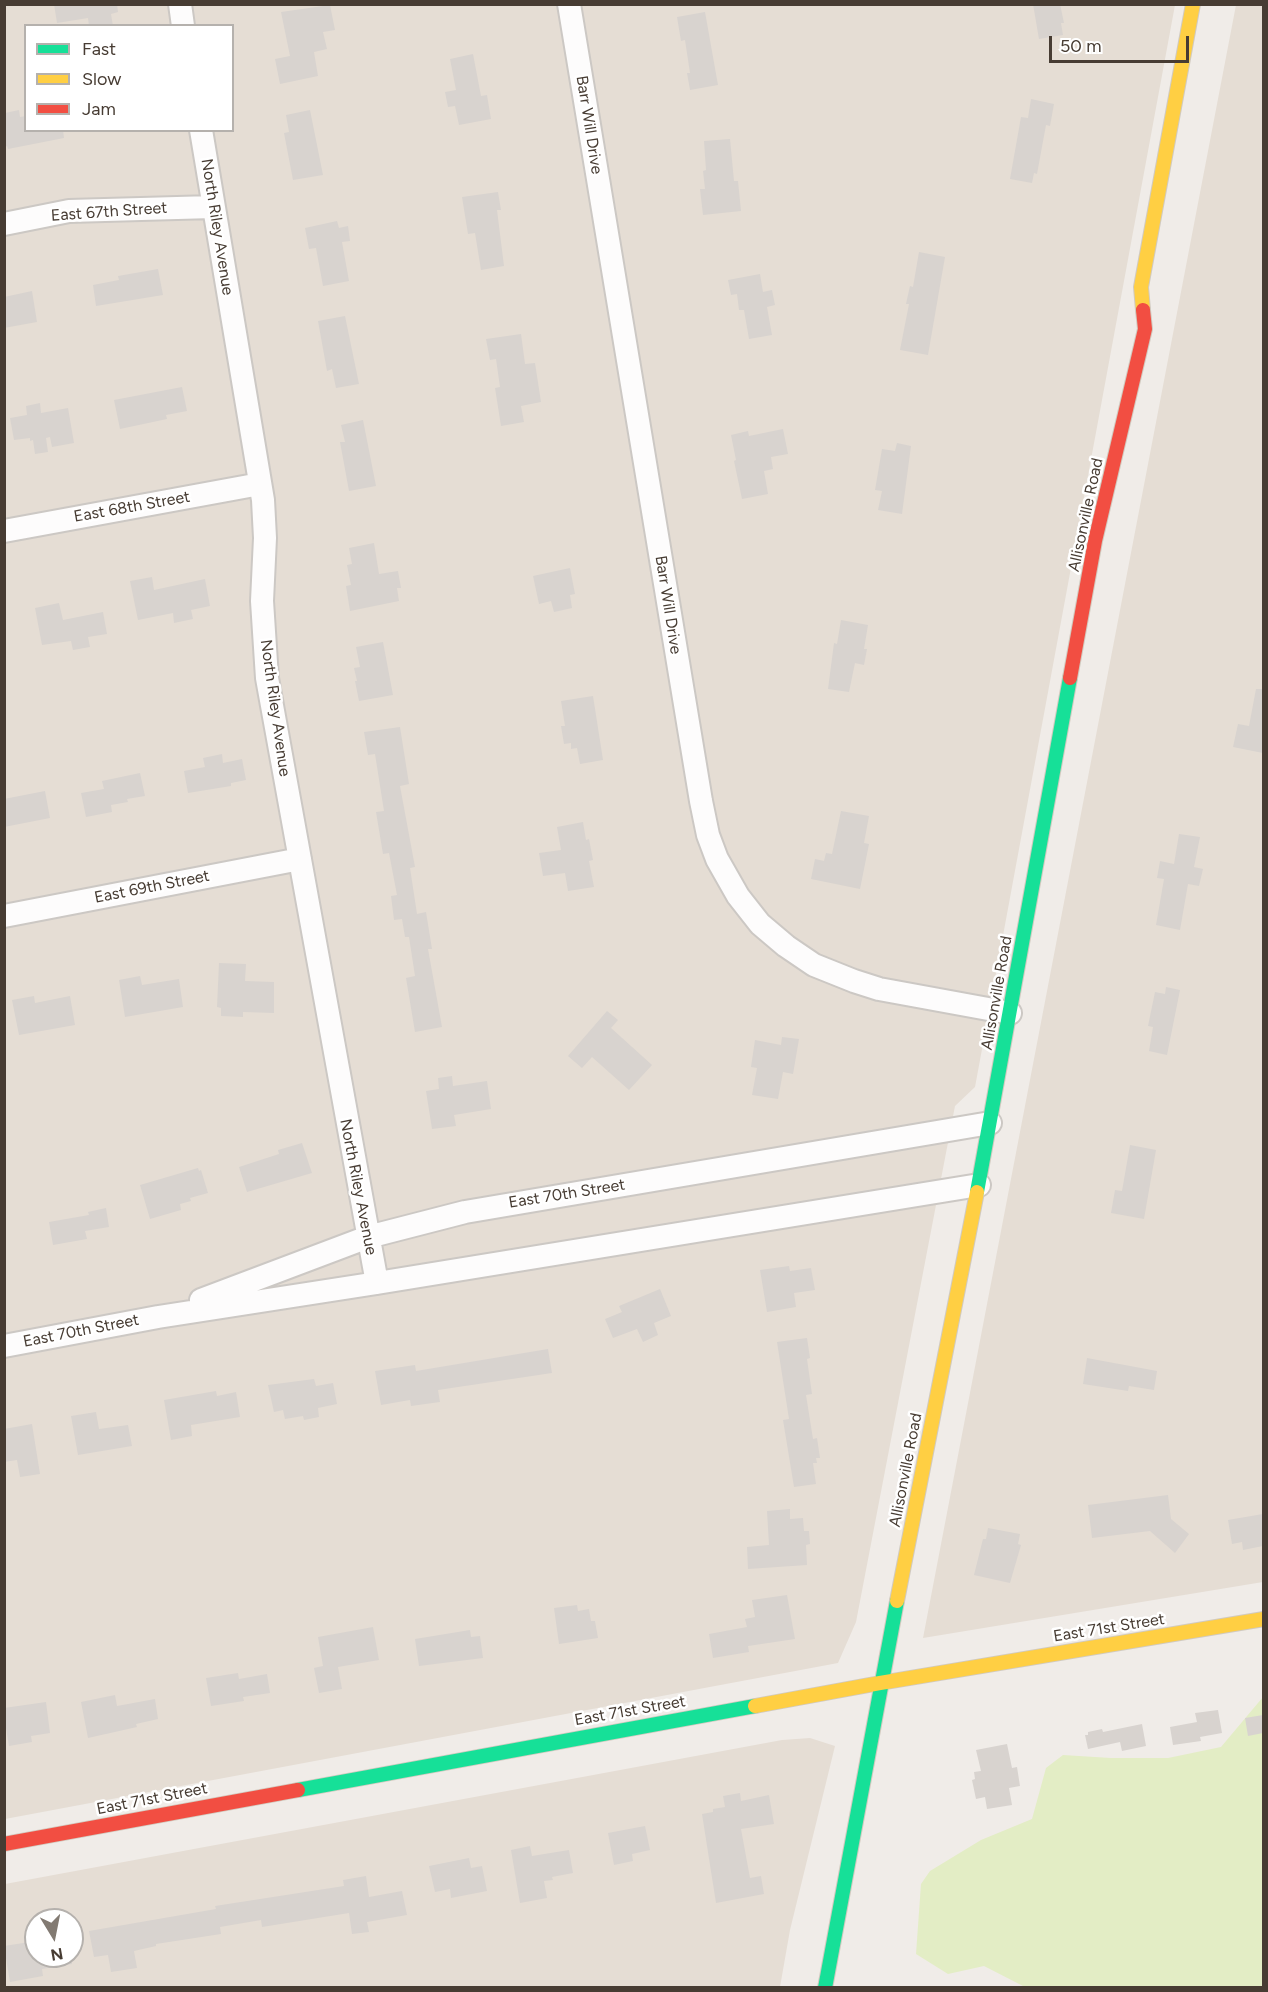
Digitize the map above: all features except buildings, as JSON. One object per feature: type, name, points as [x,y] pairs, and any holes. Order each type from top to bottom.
[{"type":"main road","name":"Allisonville Road","points":[[825,1988],[880,1683],[979,1185],[1095,541],[1145,329],[1141,287],[1193,4]]},
{"type":"main road","name":"East 71st Street","points":[[4,1844],[880,1683],[1263,1619]]},
{"type":"street","points":[[180,4],[183,24]]},
{"type":"street","name":"Barr Will Drive","points":[[568,4],[700,801],[708,835],[717,859],[729,882],[760,924],[814,965],[879,988],[1010,1013]]},
{"type":"street","name":"North Riley Avenue","points":[[201,132],[265,525],[262,602],[267,678],[376,1283]]},
{"type":"street","name":"East 67th Street","points":[[4,224],[69,211],[213,207]]},
{"type":"street","name":"East 68th Street","points":[[4,531],[260,484]]},
{"type":"street","name":"East 69th Street","points":[[4,916],[300,859]]},
{"type":"street","name":"East 70th Street","points":[[158,1317],[368,1237],[497,1205],[990,1123]]},
{"type":"street","name":"East 70th Street","points":[[4,1346],[158,1317],[979,1185]]},
{"type":"shaded area","points":[[5,5],[1175,5],[975,1087],[955,1106],[856,1622],[838,1663],[5,1819]]},
{"type":"shaded area","points":[[1236,5],[1263,5],[1263,1582],[923,1638]]},
{"type":"shaded area","points":[[810,1738],[835,1746],[790,1930],[780,1987],[5,1988],[5,1884],[782,1740]]},
{"type":"green space","points":[[1263,1697],[1263,1987],[1023,1987],[984,1966],[948,1974],[916,1954],[921,1884],[930,1871],[981,1840],[1032,1819],[1046,1768],[1063,1755],[1168,1758],[1221,1747]]},
{"type":"traffic: fast","points":[[977,1192],[1070,678]]},
{"type":"traffic: fast","points":[[825,1988],[897,1601]]},
{"type":"traffic: fast","points":[[298,1790],[755,1706]]},
{"type":"traffic: slow","points":[[1143,310],[1141,287],[1193,4]]},
{"type":"traffic: slow","points":[[897,1601],[977,1192]]},
{"type":"traffic: slow","points":[[755,1706],[1264,1619]]},
{"type":"traffic: jam","points":[[1070,678],[1095,541],[1145,329],[1143,310]]},
{"type":"traffic: jam","points":[[4,1844],[298,1790]]}]
